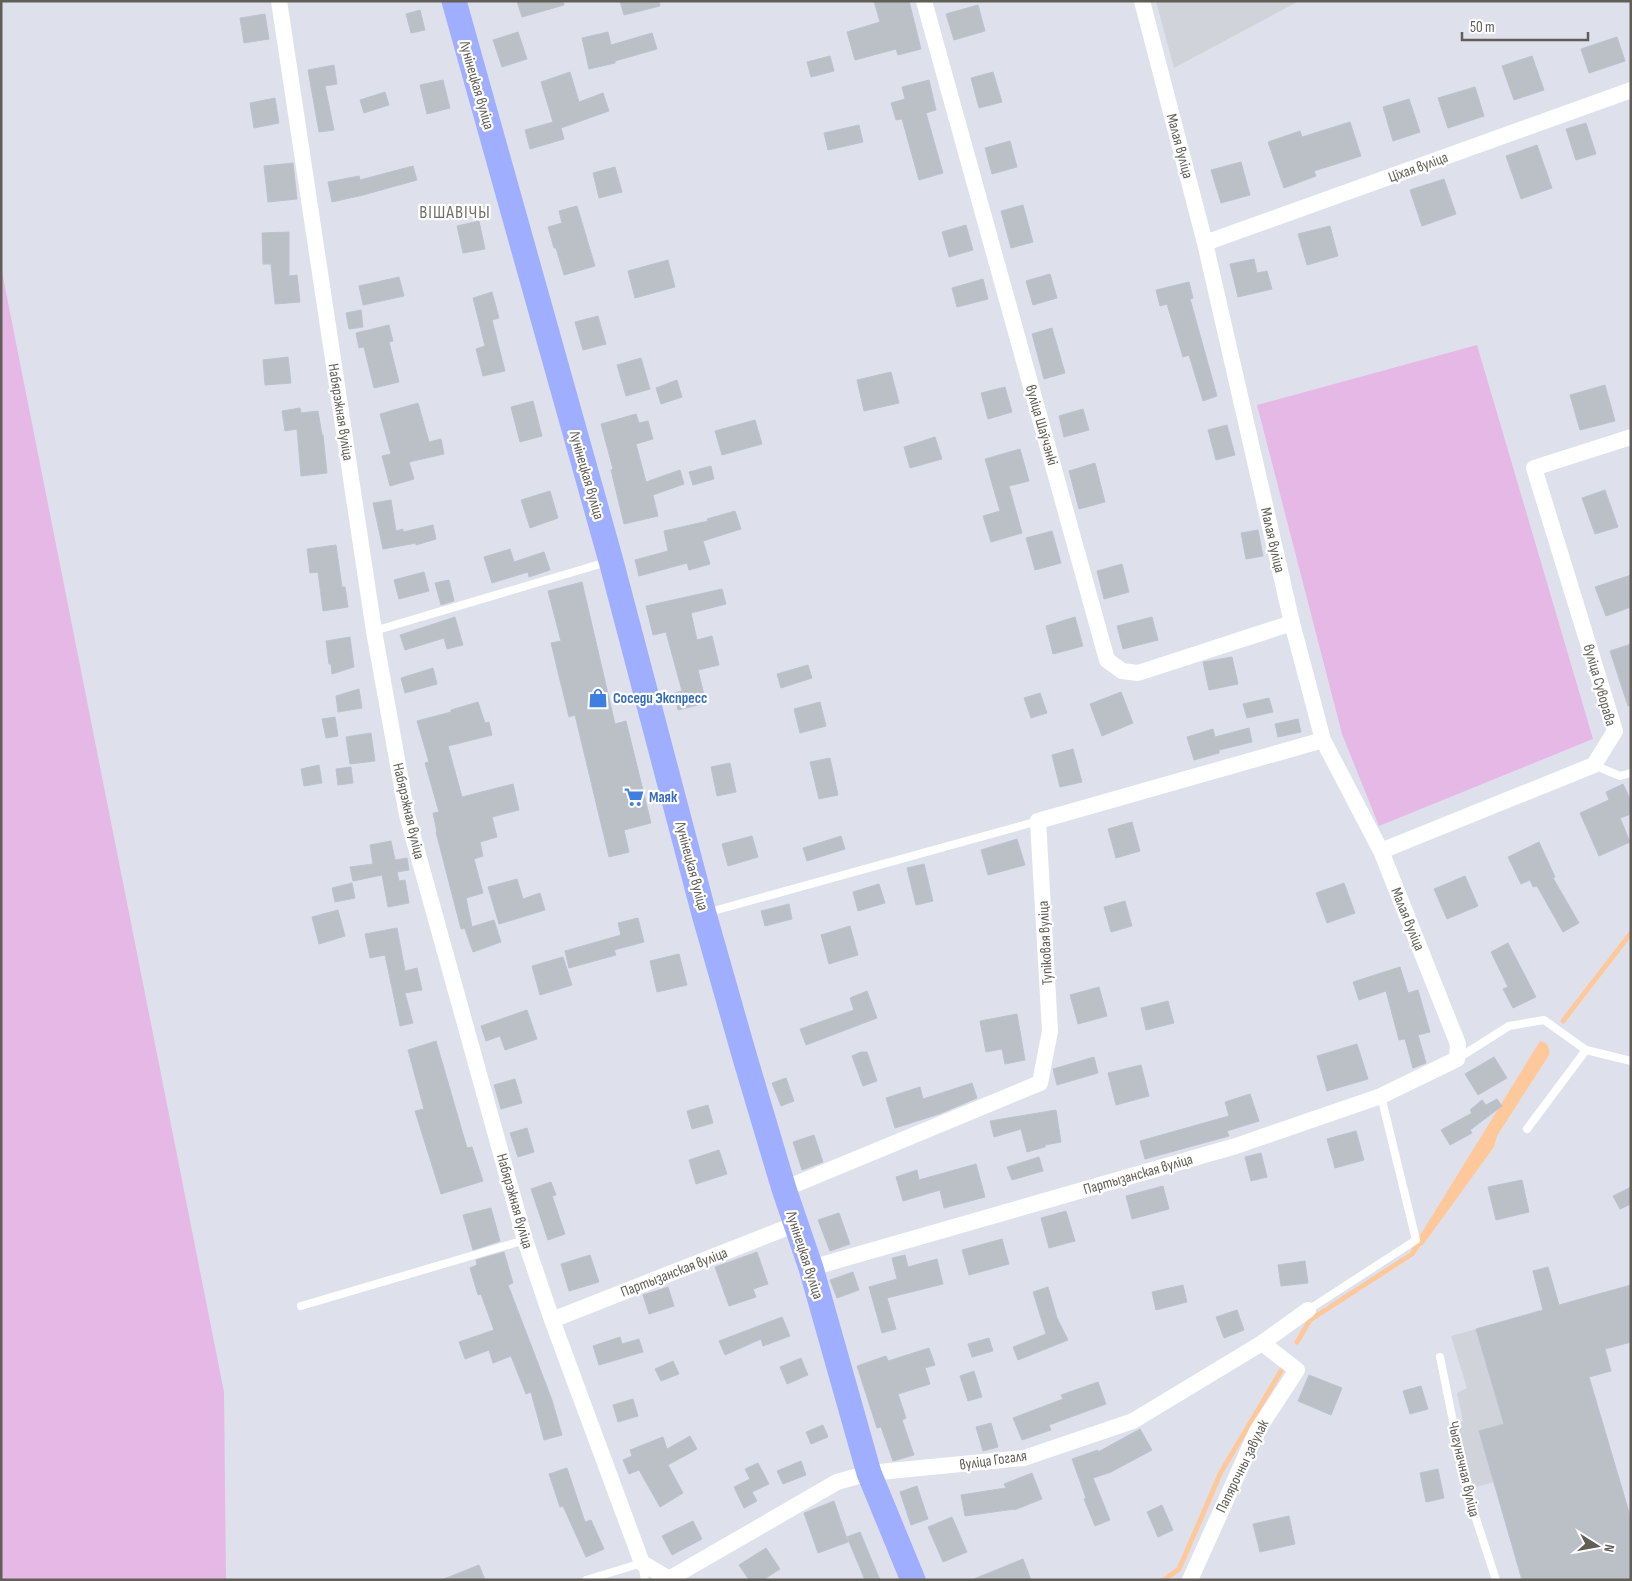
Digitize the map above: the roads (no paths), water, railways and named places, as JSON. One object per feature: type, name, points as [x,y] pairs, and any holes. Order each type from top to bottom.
[{"type":"main road","name":"Лунінецкая вуліца","points":[[454,1],[611,561],[704,914],[745,1058],[784,1189],[811,1268],[869,1472],[912,1580]]},
{"type":"street","name":"Набярэжная вуліца","points":[[279,1],[374,631],[407,815],[525,1240],[552,1320],[642,1563]]},
{"type":"street","name":"вуліца Шаўчэнкі","points":[[924,1],[1107,660],[1122,671],[1138,674],[1292,623]]},
{"type":"street","name":"Малая вуліца","points":[[1142,1],[1205,243],[1292,623],[1323,740],[1381,851],[1458,1044],[1457,1059]]},
{"type":"street","name":"Ціхая вуліца","points":[[1205,243],[1631,90]]},
{"type":"street","name":"вуліца Суворава","points":[[1594,765],[1615,731],[1534,468],[1631,437]]},
{"type":"street","points":[[1038,821],[1323,740]]},
{"type":"street","points":[[1381,851],[1594,765]]},
{"type":"street","name":"Тупіковая вуліца","points":[[784,1189],[1040,1083],[1050,1032],[1038,821]]},
{"type":"street","name":"Партызанская вуліца","points":[[811,1268],[1236,1146],[1380,1096],[1457,1059]]},
{"type":"street","name":"Партызанская вуліца","points":[[552,1320],[796,1224]]},
{"type":"street","name":"вуліца Гогаля","points":[[669,1580],[837,1482],[869,1472],[1024,1458],[1133,1421],[1262,1343],[1308,1310]]},
{"type":"street","name":"Папярочны завулак","points":[[1190,1580],[1257,1431],[1297,1370],[1262,1343]]},
{"type":"street","points":[[642,1563],[669,1580]]},
{"type":"lane","points":[[374,631],[611,561]]},
{"type":"lane","points":[[1594,765],[1620,776],[1631,773]]},
{"type":"lane","points":[[704,914],[1038,821]]},
{"type":"lane","points":[[1457,1059],[1509,1026],[1544,1020],[1586,1050],[1631,1061]]},
{"type":"lane","points":[[1527,1128],[1586,1050]]},
{"type":"lane","points":[[1308,1310],[1416,1240],[1380,1096]]},
{"type":"lane","points":[[301,1306],[525,1240]]},
{"type":"lane","name":"Чыгуначная вуліца","points":[[1440,1357],[1467,1492],[1496,1580]]},
{"type":"lane","points":[[586,1580],[642,1563],[645,1580]]},
{"type":"waterway","points":[[1563,1021],[1631,933]]},
{"type":"waterway","points":[[1297,1342],[1310,1320],[1412,1254],[1420,1242]]},
{"type":"waterway","points":[[1164,1580],[1179,1569],[1221,1472],[1281,1371]]},
{"type":"place","name":"Соседи Экспресс","points":[[598,698]]},
{"type":"place","name":"Маяк","points":[[634,797]]},
{"type":"district","name":"ВІШАВІЧЫ","points":[[455,212]]}]
